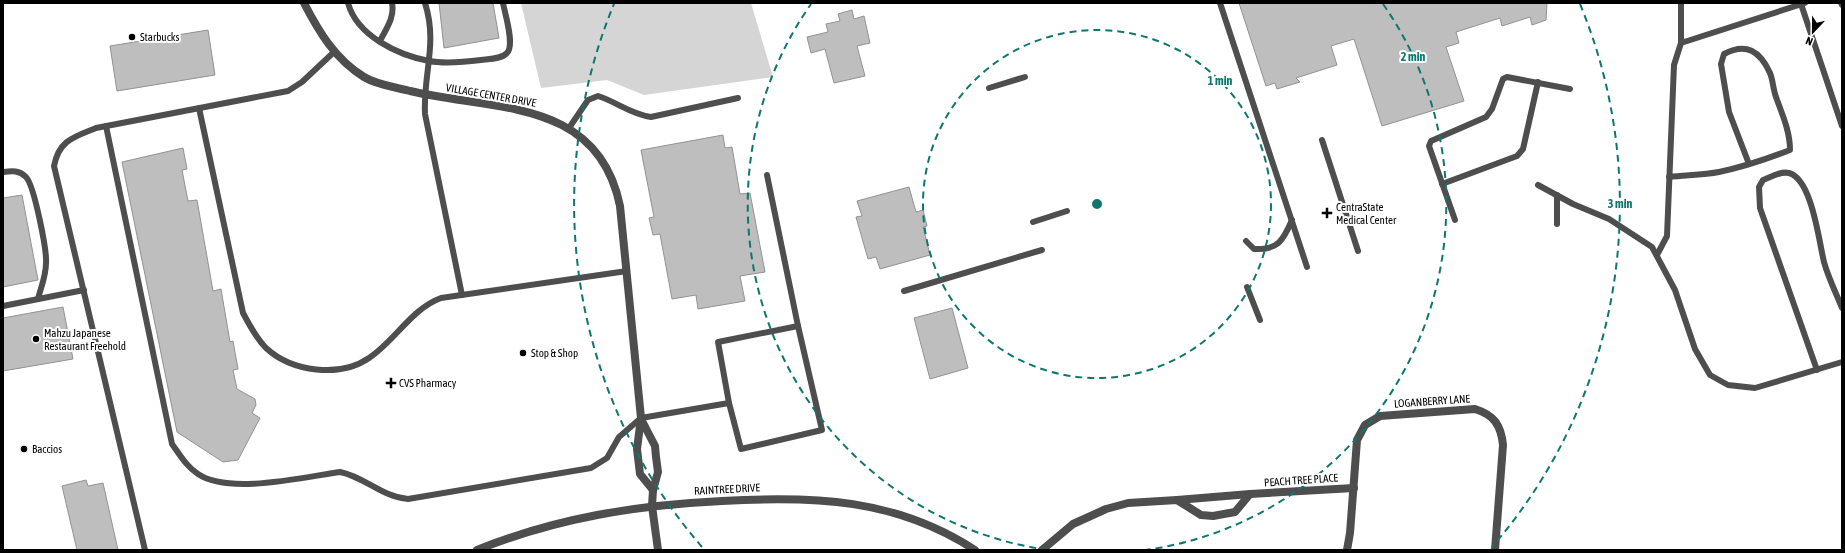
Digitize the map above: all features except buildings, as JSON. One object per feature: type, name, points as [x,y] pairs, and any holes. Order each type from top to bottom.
[{"type":"street","name":"VILLAGE CENTER DRIVE","points":[[304,3],[322,37],[334,52],[365,77],[380,83],[424,94],[534,113],[569,128],[591,146],[601,158],[613,181],[620,206],[641,418],[637,448],[640,474],[653,490]]},
{"type":"street","name":"LOGANBERRY LANE","points":[[1347,550],[1354,488],[1357,440],[1365,425],[1373,419],[1395,414],[1475,409],[1484,412],[1499,425],[1502,432],[1504,445],[1495,550]]},
{"type":"street","name":"VILLAGE CENTER DRIVE","points":[[641,418],[655,446],[658,472],[653,490],[652,506],[658,550]]},
{"type":"street","name":"PEACH TREE PLACE","points":[[1042,550],[1074,524],[1106,508],[1128,503],[1354,488]]},
{"type":"street","name":"PEACH TREE PLACE","points":[[1177,500],[1201,515],[1213,516],[1235,512],[1250,494]]},
{"type":"street","name":"RAINTREE DRIVE","points":[[477,550],[498,541],[568,521],[611,511],[652,506],[772,498],[836,500],[867,505],[923,523],[975,550]]},
{"type":"lane","points":[[348,3],[360,26],[380,41],[403,53],[430,61],[471,62],[507,54],[511,46],[503,3]]},
{"type":"lane","points":[[380,41],[391,20],[394,9],[392,3]]},
{"type":"lane","points":[[425,3],[432,38],[430,61],[424,94],[425,114],[462,295]]},
{"type":"lane","points":[[1220,3],[1307,267]]},
{"type":"lane","points":[[1657,255],[1667,236],[1674,65],[1681,43],[1682,3]]},
{"type":"lane","points":[[1681,43],[1803,4],[1842,126]]},
{"type":"lane","points":[[1669,177],[1718,172],[1749,164],[1790,150],[1790,138],[1773,90],[1770,74],[1763,61],[1751,50],[1736,48],[1724,54],[1721,64],[1729,112],[1749,164]]},
{"type":"lane","points":[[145,550],[54,166],[59,151],[71,138],[106,126],[288,91],[302,82],[334,52]]},
{"type":"lane","points":[[989,88],[1025,77]]},
{"type":"lane","points":[[1455,220],[1429,146],[1431,141],[1486,117],[1492,109],[1503,79],[1510,77],[1570,89]]},
{"type":"lane","points":[[1442,184],[1517,156],[1523,149],[1538,82]]},
{"type":"lane","points":[[569,128],[588,100],[598,96],[609,99],[637,115],[651,117],[738,98]]},
{"type":"lane","points":[[199,108],[243,313],[253,333],[267,349],[294,365],[318,371],[343,368],[368,359],[403,328],[420,309],[441,298],[627,271]]},
{"type":"lane","points":[[106,126],[172,444],[186,464],[199,475],[232,485],[340,472],[354,475],[396,498],[408,499],[591,468],[607,458],[620,437],[641,418],[729,403]]},
{"type":"lane","points":[[1322,140],[1358,251]]},
{"type":"lane","points":[[3,172],[14,171],[22,173],[31,184],[46,253],[45,277],[38,299]]},
{"type":"lane","points":[[1817,370],[1760,208],[1759,187],[1763,180],[1780,173],[1789,173],[1797,178],[1803,186],[1819,236],[1824,263],[1842,308]]},
{"type":"lane","points":[[767,175],[798,326],[822,430],[741,449],[729,403],[718,342],[798,326]]},
{"type":"lane","points":[[1538,185],[1609,219],[1652,247],[1675,290],[1695,349],[1710,375],[1728,385],[1756,388],[1842,362]]},
{"type":"lane","points":[[1557,195],[1557,224]]},
{"type":"lane","points":[[1033,222],[1067,211]]},
{"type":"lane","points":[[1246,241],[1254,249],[1264,250],[1277,246],[1292,220]]},
{"type":"lane","points":[[904,291],[1042,250]]},
{"type":"lane","points":[[1247,287],[1260,320]]},
{"type":"lane","points":[[3,306],[84,290]]},
{"type":"shaded area","points":[[521,3],[751,3],[773,77],[644,95],[607,80],[541,88]]},
{"type":"place","name":"Starbucks","points":[[132,37]]},
{"type":"place","name":"CentraState Medical Center","points":[[1327,213]]},
{"type":"place","name":"Mahzu Japanese Restaurant Freehold","points":[[36,339]]},
{"type":"place","name":"Stop & Shop","points":[[523,353]]},
{"type":"place","name":"CVS Pharmacy","points":[[391,383]]},
{"type":"place","name":"Baccios","points":[[24,449]]}]
